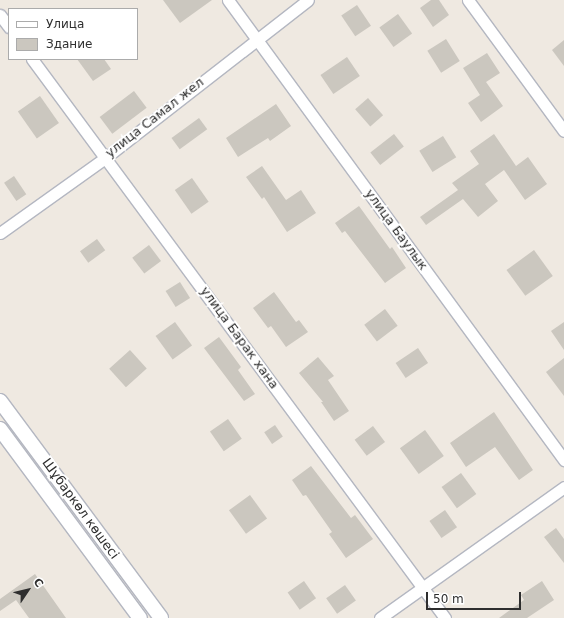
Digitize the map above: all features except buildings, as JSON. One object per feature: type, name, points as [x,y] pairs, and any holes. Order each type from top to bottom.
[{"type":"street","name":"улица Баулык","points":[[228,0],[564,460]]},
{"type":"street","name":"улица Самал жел","points":[[0,233],[105,158],[256,38],[308,0]]},
{"type":"street","points":[[468,0],[564,131]]},
{"type":"street","points":[[0,15],[8,26]]},
{"type":"street","name":"улица Барак хана","points":[[33,60],[445,618]]},
{"type":"street","name":"Шұбаркөл көшесі","points":[[0,401],[161,618]]},
{"type":"street","points":[[0,429],[140,618]]},
{"type":"street","points":[[380,618],[564,487]]}]
